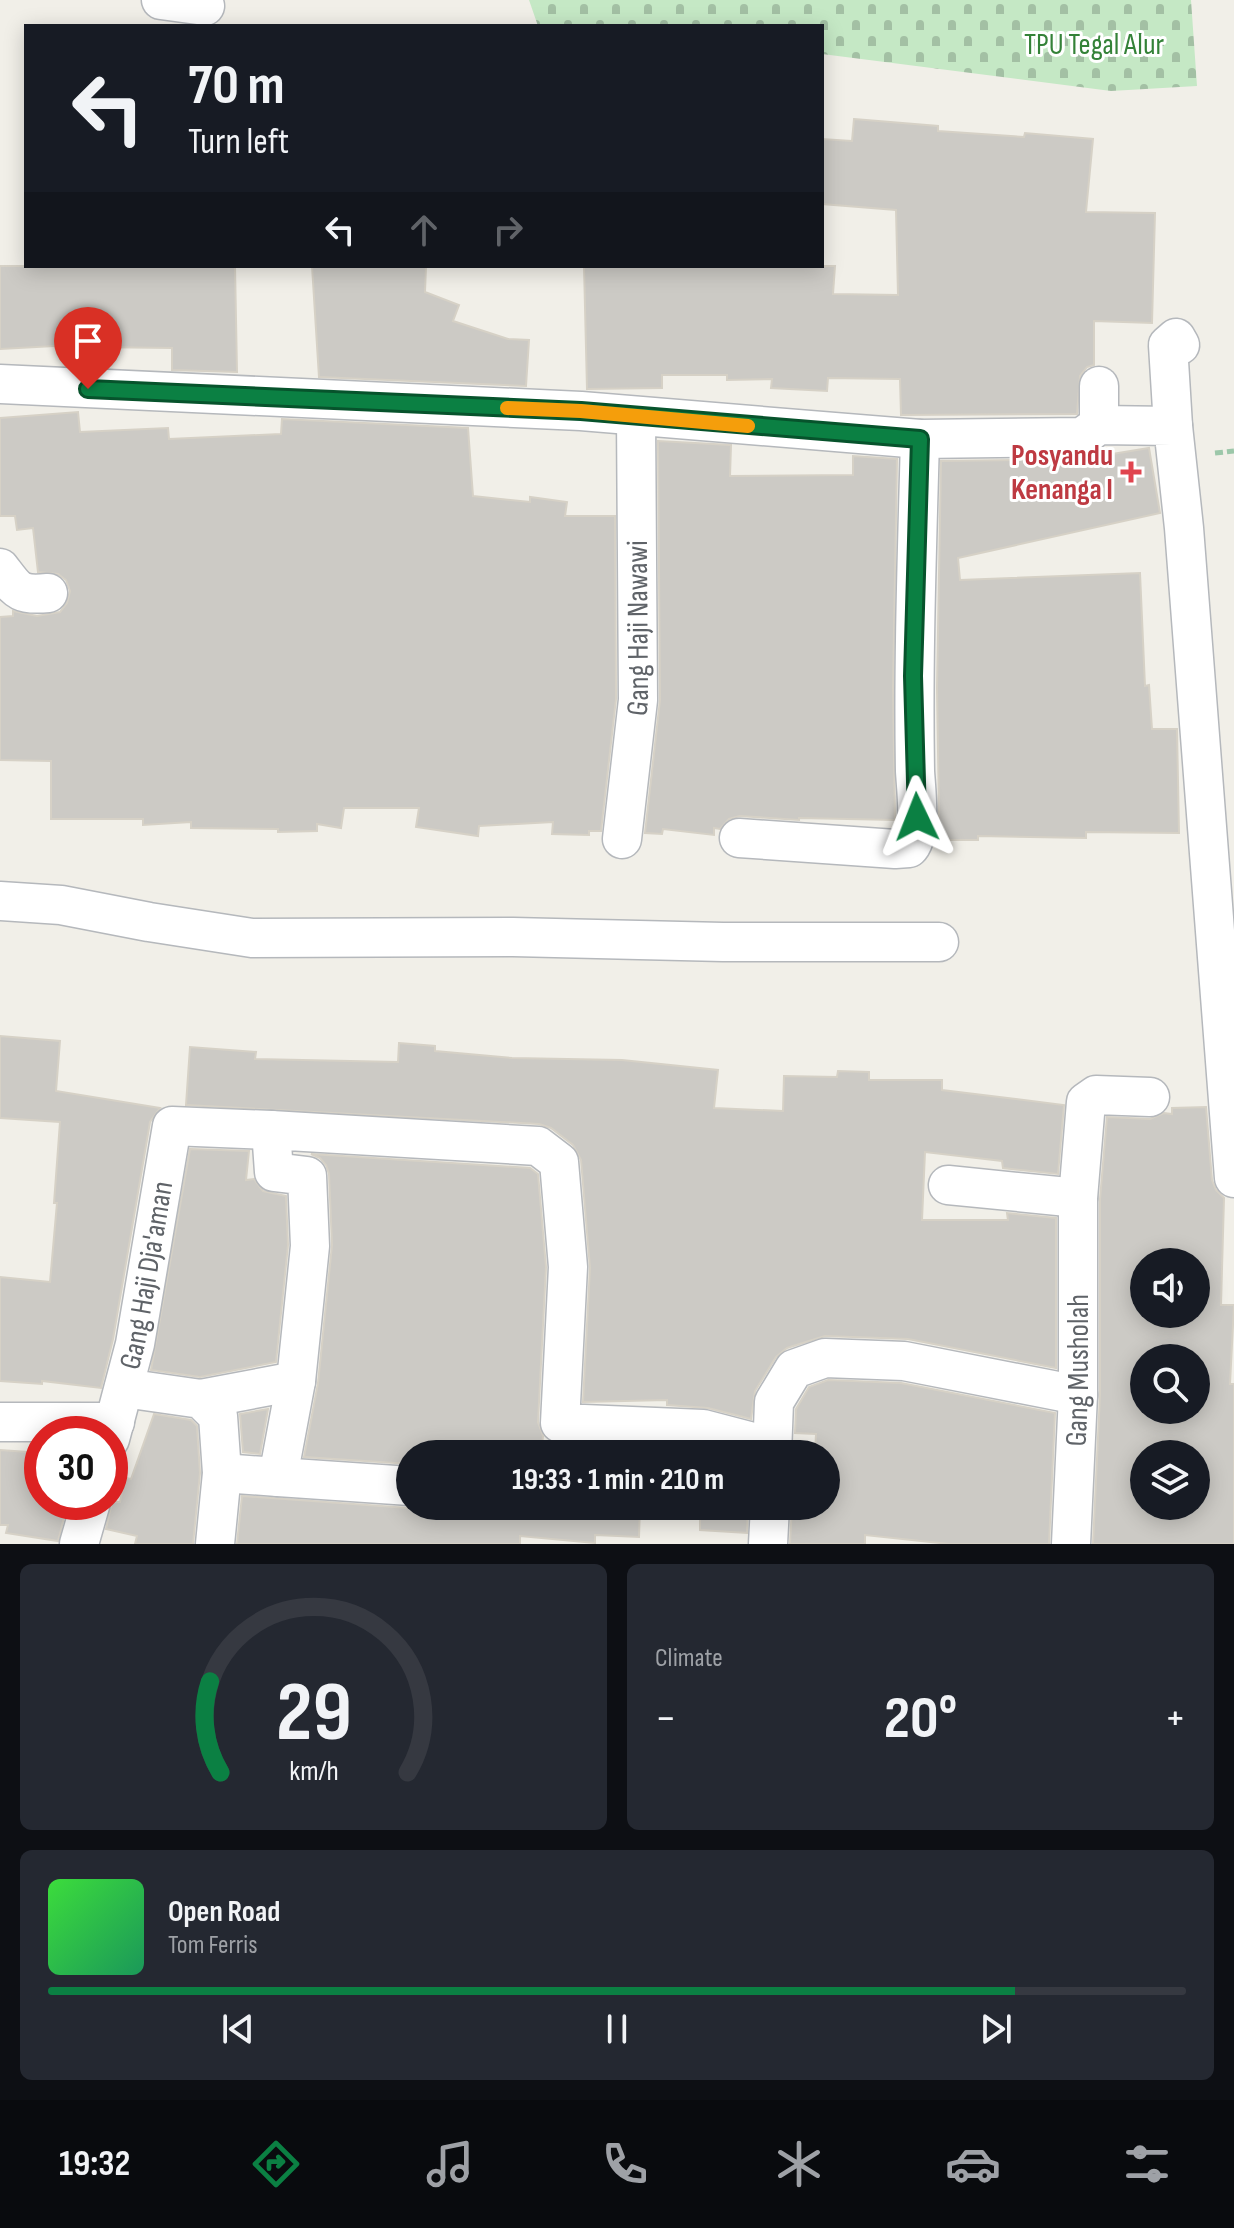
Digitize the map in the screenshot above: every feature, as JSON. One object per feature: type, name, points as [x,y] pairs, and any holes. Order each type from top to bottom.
[{"type":"street","points":[[161,0],[205,6]]},
{"type":"street","points":[[1180,345],[1176,338],[1168,345],[1173,426],[1186,543],[1234,1178]]},
{"type":"street","points":[[0,384],[581,411],[920,439],[1082,437],[1099,425],[1173,426]]},
{"type":"street","points":[[1099,386],[1099,425]]},
{"type":"street","name":"Gang Haji Nawawi","points":[[622,839],[638,700],[636,416]]},
{"type":"street","points":[[739,838],[895,849],[909,848],[913,844],[917,817],[913,676],[920,439]]},
{"type":"street","points":[[0,568],[20,591],[27,594],[48,593]]},
{"type":"street","points":[[0,901],[61,905],[252,938],[513,937],[723,942],[939,942]]},
{"type":"street","name":"Gang Musholah","points":[[1071,1544],[1078,1395],[1078,1198],[1086,1102],[1096,1095],[1150,1097]]},
{"type":"street","name":"Gang Haji Dja'aman","points":[[116,1416],[135,1344],[172,1126],[271,1130]]},
{"type":"street","points":[[278,1477],[296,1381],[310,1246],[307,1176],[274,1172],[271,1130],[538,1146],[559,1162],[568,1267],[557,1438],[703,1429],[739,1440]]},
{"type":"street","points":[[948,1185],[1078,1198]]},
{"type":"street","points":[[772,1440],[774,1402],[794,1369],[825,1358],[904,1361],[1078,1395]]},
{"type":"street","points":[[116,1416],[296,1381]]},
{"type":"street","points":[[201,1399],[218,1416],[222,1473],[215,1544]]},
{"type":"street","points":[[0,1422],[24,1421]]},
{"type":"street","points":[[222,1473],[396,1485]]},
{"type":"street","points":[[79,1544],[86,1520]]},
{"type":"street","points":[[768,1544],[769,1520]]},
{"type":"green space","name":"TPU Tegal Alur","points":[[529,0],[1191,0],[1197,86],[1111,91],[824,54],[824,24],[537,24]]},
{"type":"building","points":[[854,119],[938,126],[938,131],[1024,137],[1025,133],[1093,139],[1086,212],[1155,213],[1152,323],[1094,321],[1094,365],[1087,367],[1080,376],[1077,414],[901,415],[900,379],[828,378],[827,391],[771,388],[772,379],[727,380],[727,375],[662,375],[662,388],[587,389],[584,268],[835,266],[833,294],[898,295],[896,210],[824,204],[824,139],[852,141]]},
{"type":"building","points":[[0,266],[235,268],[237,372],[172,370],[172,348],[91,347],[91,344],[0,349]]},
{"type":"building","points":[[312,268],[426,268],[425,292],[459,305],[453,321],[508,339],[529,340],[526,386],[319,377]]},
{"type":"building","points":[[78,412],[80,432],[168,428],[169,439],[281,434],[282,419],[468,428],[473,496],[530,502],[530,497],[567,502],[565,516],[615,516],[616,699],[601,831],[589,831],[589,835],[552,834],[553,822],[479,826],[478,836],[416,827],[419,808],[344,808],[341,828],[317,824],[317,831],[191,828],[191,822],[143,825],[143,819],[51,819],[51,761],[0,760],[0,617],[13,616],[13,611],[37,616],[60,612],[67,603],[70,591],[66,580],[58,574],[38,572],[33,528],[17,530],[15,516],[0,516],[0,418]]},
{"type":"building","points":[[658,441],[731,445],[730,476],[853,475],[853,456],[897,459],[893,688],[895,820],[799,820],[740,816],[729,819],[720,829],[714,828],[714,835],[663,829],[662,834],[645,833],[660,700]]},
{"type":"building","points":[[1149,448],[1160,513],[958,558],[960,580],[1140,573],[1145,686],[1149,685],[1152,729],[1177,729],[1179,833],[1086,832],[1086,838],[978,836],[978,840],[937,840],[941,461],[1082,459]]},
{"type":"building","points":[[0,1036],[60,1041],[56,1091],[160,1108],[150,1122],[113,1339],[101,1388],[42,1381],[42,1384],[0,1381],[0,1277],[50,1282],[60,1122],[0,1118]]},
{"type":"building","points":[[399,1043],[435,1046],[435,1051],[512,1058],[622,1060],[718,1070],[714,1108],[783,1111],[784,1076],[837,1077],[838,1071],[869,1072],[869,1080],[942,1080],[942,1090],[1064,1105],[1058,1174],[1003,1168],[1002,1161],[925,1152],[922,1220],[1008,1220],[1007,1213],[1056,1218],[1056,1368],[908,1339],[825,1336],[787,1348],[776,1357],[755,1391],[751,1419],[708,1408],[667,1405],[667,1400],[583,1402],[590,1268],[581,1160],[573,1145],[551,1128],[539,1124],[186,1105],[190,1047],[256,1052],[255,1059],[398,1062]]},
{"type":"building","points":[[1206,1107],[1212,1180],[1224,1198],[1221,1305],[1234,1305],[1230,1384],[1234,1384],[1234,1544],[1093,1544],[1100,1395],[1100,1199],[1107,1117],[1150,1119],[1164,1113],[1172,1114],[1172,1108]]},
{"type":"building","points":[[190,1149],[249,1151],[246,1180],[254,1179],[263,1191],[286,1196],[288,1245],[276,1362],[200,1377],[151,1370]]},
{"type":"building","points":[[311,1154],[530,1168],[538,1174],[546,1267],[538,1422],[543,1440],[396,1440],[396,1463],[304,1457],[318,1383],[332,1245],[329,1174],[320,1158]]},
{"type":"building","points":[[828,1380],[901,1383],[1055,1413],[1049,1544],[949,1544],[865,1535],[865,1544],[790,1544],[791,1520],[840,1520],[840,1440],[816,1440],[816,1434],[795,1433],[796,1409],[809,1387]]},
{"type":"building","points":[[268,1409],[260,1454],[243,1452],[240,1414]]},
{"type":"building","points":[[154,1414],[191,1420],[197,1426],[200,1473],[193,1544],[135,1544],[137,1536],[106,1529],[108,1520],[128,1520],[128,1478],[131,1479]]},
{"type":"building","points":[[0,1450],[24,1452],[24,1520],[63,1520],[58,1541],[6,1533],[8,1525],[0,1525]]},
{"type":"building","points":[[242,1496],[396,1507],[396,1520],[640,1520],[639,1537],[595,1535],[595,1543],[520,1536],[520,1544],[237,1544]]},
{"type":"building","points":[[700,1520],[747,1520],[747,1533],[700,1530]]},
{"type":"slow traffic","points":[[507,408],[581,411],[748,426]]},
{"type":"place","name":"Posyandu Kenanga I","points":[[1131,472]]},
{"type":"route","points":[[88,389],[581,411],[920,439],[913,676],[917,817]]}]
